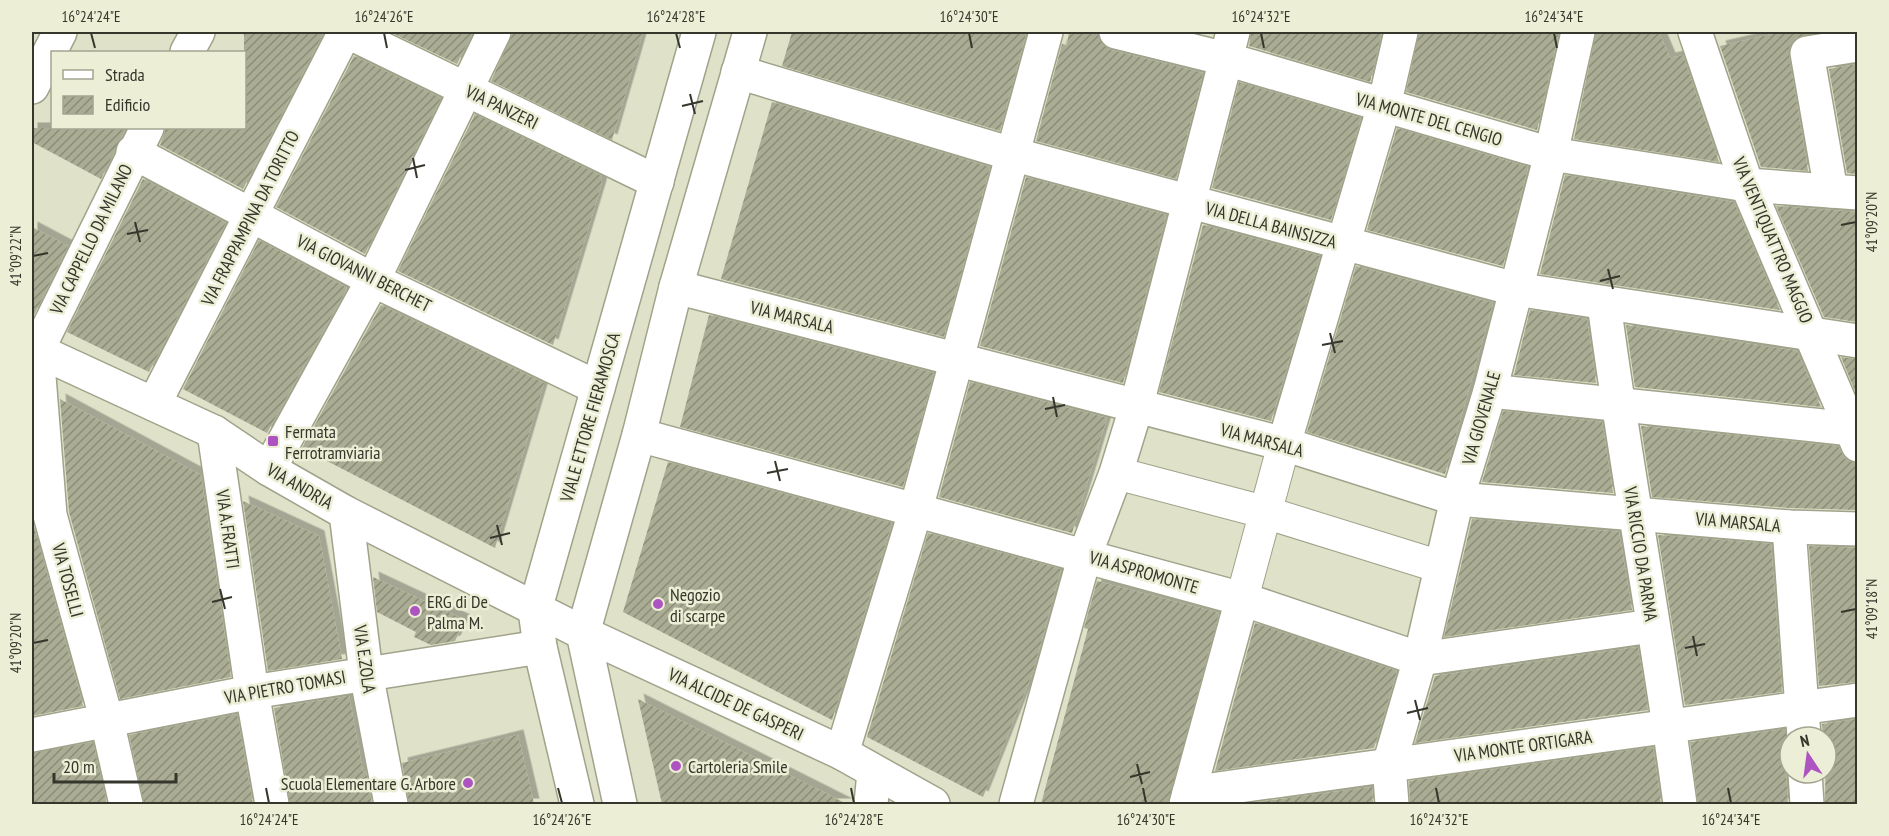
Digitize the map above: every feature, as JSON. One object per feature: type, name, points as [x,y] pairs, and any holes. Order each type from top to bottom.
[{"type":"street","points":[[32,87],[60,32]]},
{"type":"street","points":[[188,51],[198,32]]},
{"type":"street","name":"VIA PANZERI","points":[[346,32],[657,182]]},
{"type":"street","name":"VIA FRAPPAMPINA DA TORITTO","points":[[154,404],[346,32]]},
{"type":"street","points":[[269,469],[373,280],[494,32]]},
{"type":"street","name":"VIALE ETTORE FIERAMOSCA","points":[[577,804],[540,647],[536,610],[699,32]]},
{"type":"street","points":[[620,804],[583,633],[639,435],[676,287],[750,32]]},
{"type":"street","points":[[842,753],[916,509],[955,359],[1046,32]]},
{"type":"street","name":"VIA MONTE DEL CENGIO","points":[[1116,32],[1229,45],[1384,106],[1551,154],[1747,185],[1844,192]]},
{"type":"street","points":[[1187,799],[1264,512],[1384,106],[1401,32]]},
{"type":"street","name":"VIA GIOVENALE","points":[[1392,804],[1389,765],[1420,659],[1457,499],[1490,391],[1551,154],[1578,32]]},
{"type":"street","name":"VIA VENTIQUATTRO MAGGIO","points":[[1695,32],[1747,185],[1855,437]]},
{"type":"street","points":[[1016,804],[1085,555],[1116,473],[1136,408],[1229,45]]},
{"type":"street","points":[[1844,192],[1808,53],[1857,45]]},
{"type":"street","name":"VIA DELLA BAINSIZZA","points":[[738,72],[1012,154],[1515,289],[1857,341]]},
{"type":"street","name":"VIA GIOVANNI BERCHET","points":[[140,140],[254,214],[373,280],[598,388]]},
{"type":"street","name":"VIA CAPPELLO DA MILANO","points":[[34,350],[140,140]]},
{"type":"street","name":"VIA MARSALA","points":[[676,287],[1136,408],[1284,444],[1457,499],[1789,527],[1857,529]]},
{"type":"street","name":"VIA RICCIO DA PARMA","points":[[1604,303],[1617,406],[1670,726],[1680,804]]},
{"type":"street","name":"VIA ANDRIA","points":[[34,350],[214,432],[269,469],[346,513],[536,610]]},
{"type":"street","name":"VIA TOSELLI","points":[[34,350],[50,515],[107,721],[126,804]]},
{"type":"street","points":[[1490,391],[1855,437]]},
{"type":"street","name":"VIA A.FRATTI","points":[[214,432],[252,692],[272,804]]},
{"type":"street","name":"VIA ASPROMONTE","points":[[639,435],[1242,599],[1420,659],[1652,626]]},
{"type":"street","points":[[1116,473],[1264,512],[1441,567]]},
{"type":"street","name":"VIA E.ZOLA","points":[[346,513],[366,673],[392,804]]},
{"type":"street","points":[[1789,527],[1803,723]]},
{"type":"street","name":"VIA ALCIDE DE GASPERI","points":[[536,610],[842,753],[933,804]]},
{"type":"street","name":"VIA PIETRO TOMASI","points":[[32,735],[252,692],[540,647]]},
{"type":"street","name":"VIA MONTE ORTIGARA","points":[[1187,799],[1279,792],[1389,765],[1670,726],[1803,723],[1857,700]]},
{"type":"street","points":[[871,804],[874,771]]},
{"type":"street","points":[[1806,785],[1807,804]]},
{"type":"building","points":[[244,32],[324,32],[243,189],[160,145],[166,129],[246,129],[246,51],[244,51]]},
{"type":"building","points":[[390,32],[473,32],[457,64]]},
{"type":"building","points":[[513,32],[643,32],[612,140],[491,81]]},
{"type":"building","points":[[792,32],[1018,32],[1026,34],[1000,131],[782,66]]},
{"type":"building","points":[[1069,32],[1098,32],[1103,45],[1111,50],[1203,73],[1176,179],[1036,141],[1062,44],[1067,45]]},
{"type":"building","points":[[1251,32],[1382,32],[1370,82],[1249,46]]},
{"type":"building","points":[[1419,32],[1559,32],[1537,130],[1406,92]]},
{"type":"building","points":[[1596,32],[1659,32],[1670,58],[1683,55],[1719,162],[1574,139]]},
{"type":"building","points":[[1781,32],[1823,32],[1796,38],[1789,47],[1808,171],[1761,167],[1720,46]]},
{"type":"building","points":[[354,56],[441,98],[365,254],[276,207]]},
{"type":"building","points":[[1857,64],[1857,174],[1847,173],[1829,69]]},
{"type":"building","points":[[1239,82],[1361,118],[1331,220],[1212,188]]},
{"type":"building","points":[[772,102],[990,167],[944,337],[721,279]]},
{"type":"building","points":[[475,114],[602,176],[601,186],[553,345],[398,271]]},
{"type":"building","points":[[32,128],[126,129],[101,179],[32,142]]},
{"type":"building","points":[[1397,128],[1528,167],[1503,266],[1367,230]]},
{"type":"building","points":[[1565,175],[1734,202],[1780,310],[1540,274]]},
{"type":"building","points":[[1026,177],[1166,215],[1123,383],[980,346]]},
{"type":"building","points":[[143,179],[226,223],[149,372],[67,332]]},
{"type":"building","points":[[1776,206],[1857,212],[1857,322],[1824,317]]},
{"type":"building","points":[[1203,225],[1320,256],[1271,421],[1159,392]]},
{"type":"building","points":[[32,227],[68,246],[34,315],[32,313]]},
{"type":"building","points":[[259,240],[347,288],[267,433],[183,389]]},
{"type":"building","points":[[1356,266],[1493,303],[1445,474],[1307,432]]},
{"type":"building","points":[[381,305],[544,383],[495,548],[302,448]]},
{"type":"building","points":[[1530,310],[1587,319],[1596,383],[1514,375]]},
{"type":"building","points":[[709,315],[934,373],[903,487],[680,427]]},
{"type":"building","points":[[1626,325],[1797,351],[1821,407],[1635,387]]},
{"type":"building","points":[[1841,357],[1857,359],[1857,396]]},
{"type":"building","points":[[970,382],[1107,418],[1072,533],[939,497]]},
{"type":"building","points":[[60,399],[201,475],[231,677],[120,699],[69,512]]},
{"type":"building","points":[[1503,411],[1602,422],[1613,493],[1482,482]]},
{"type":"building","points":[[1641,426],[1838,446],[1846,460],[1857,463],[1857,510],[1790,508],[1652,497]]},
{"type":"building","points":[[668,462],[892,523],[832,720],[623,612]]},
{"type":"building","points":[[243,501],[319,536],[342,659],[268,671]]},
{"type":"building","points":[[32,518],[83,706],[32,716]]},
{"type":"building","points":[[1472,519],[1619,532],[1632,610],[1444,637]]},
{"type":"building","points":[[928,533],[1061,569],[1033,672],[983,797],[867,737]]},
{"type":"building","points":[[1658,535],[1771,544],[1782,692],[1685,705]]},
{"type":"building","points":[[1809,546],[1857,548],[1857,682],[1819,686]]},
{"type":"building","points":[[373,577],[465,620],[455,641],[431,645],[414,637],[416,632],[377,612]]},
{"type":"building","points":[[1097,581],[1219,613],[1168,804],[1041,804],[1088,629],[1084,628]]},
{"type":"building","points":[[1255,623],[1397,671],[1374,748],[1215,771]]},
{"type":"building","points":[[1638,647],[1648,710],[1415,743],[1435,676]]},
{"type":"building","points":[[349,696],[363,772],[366,771],[372,804],[290,804],[274,708]]},
{"type":"building","points":[[638,699],[847,804],[662,804]]},
{"type":"building","points":[[237,714],[253,804],[144,804],[129,735]]},
{"type":"building","points":[[1857,719],[1857,804],[1825,804],[1825,785],[1838,785],[1838,725],[1822,724]]},
{"type":"building","points":[[1778,730],[1778,785],[1787,785],[1788,804],[1698,804],[1690,742]]},
{"type":"building","name":"Scuola Elementare G. Arbore","points":[[518,735],[534,804],[409,804],[402,763]]},
{"type":"building","points":[[93,742],[107,804],[32,804],[32,753]]},
{"type":"building","points":[[1653,747],[1661,804],[1410,804],[1409,781]]},
{"type":"building","points":[[1372,787],[1373,804],[1242,804]]},
{"type":"place","name":"Fermata Ferrotramviaria","points":[[273,441]]},
{"type":"place","name":"Negozio di scarpe","points":[[658,604]]},
{"type":"place","name":"ERG di De Palma M.","points":[[415,611]]},
{"type":"place","name":"Cartoleria Smile","points":[[676,766]]},
{"type":"place","name":"Scuola Elementare G. Arbore","points":[[468,783]]}]
